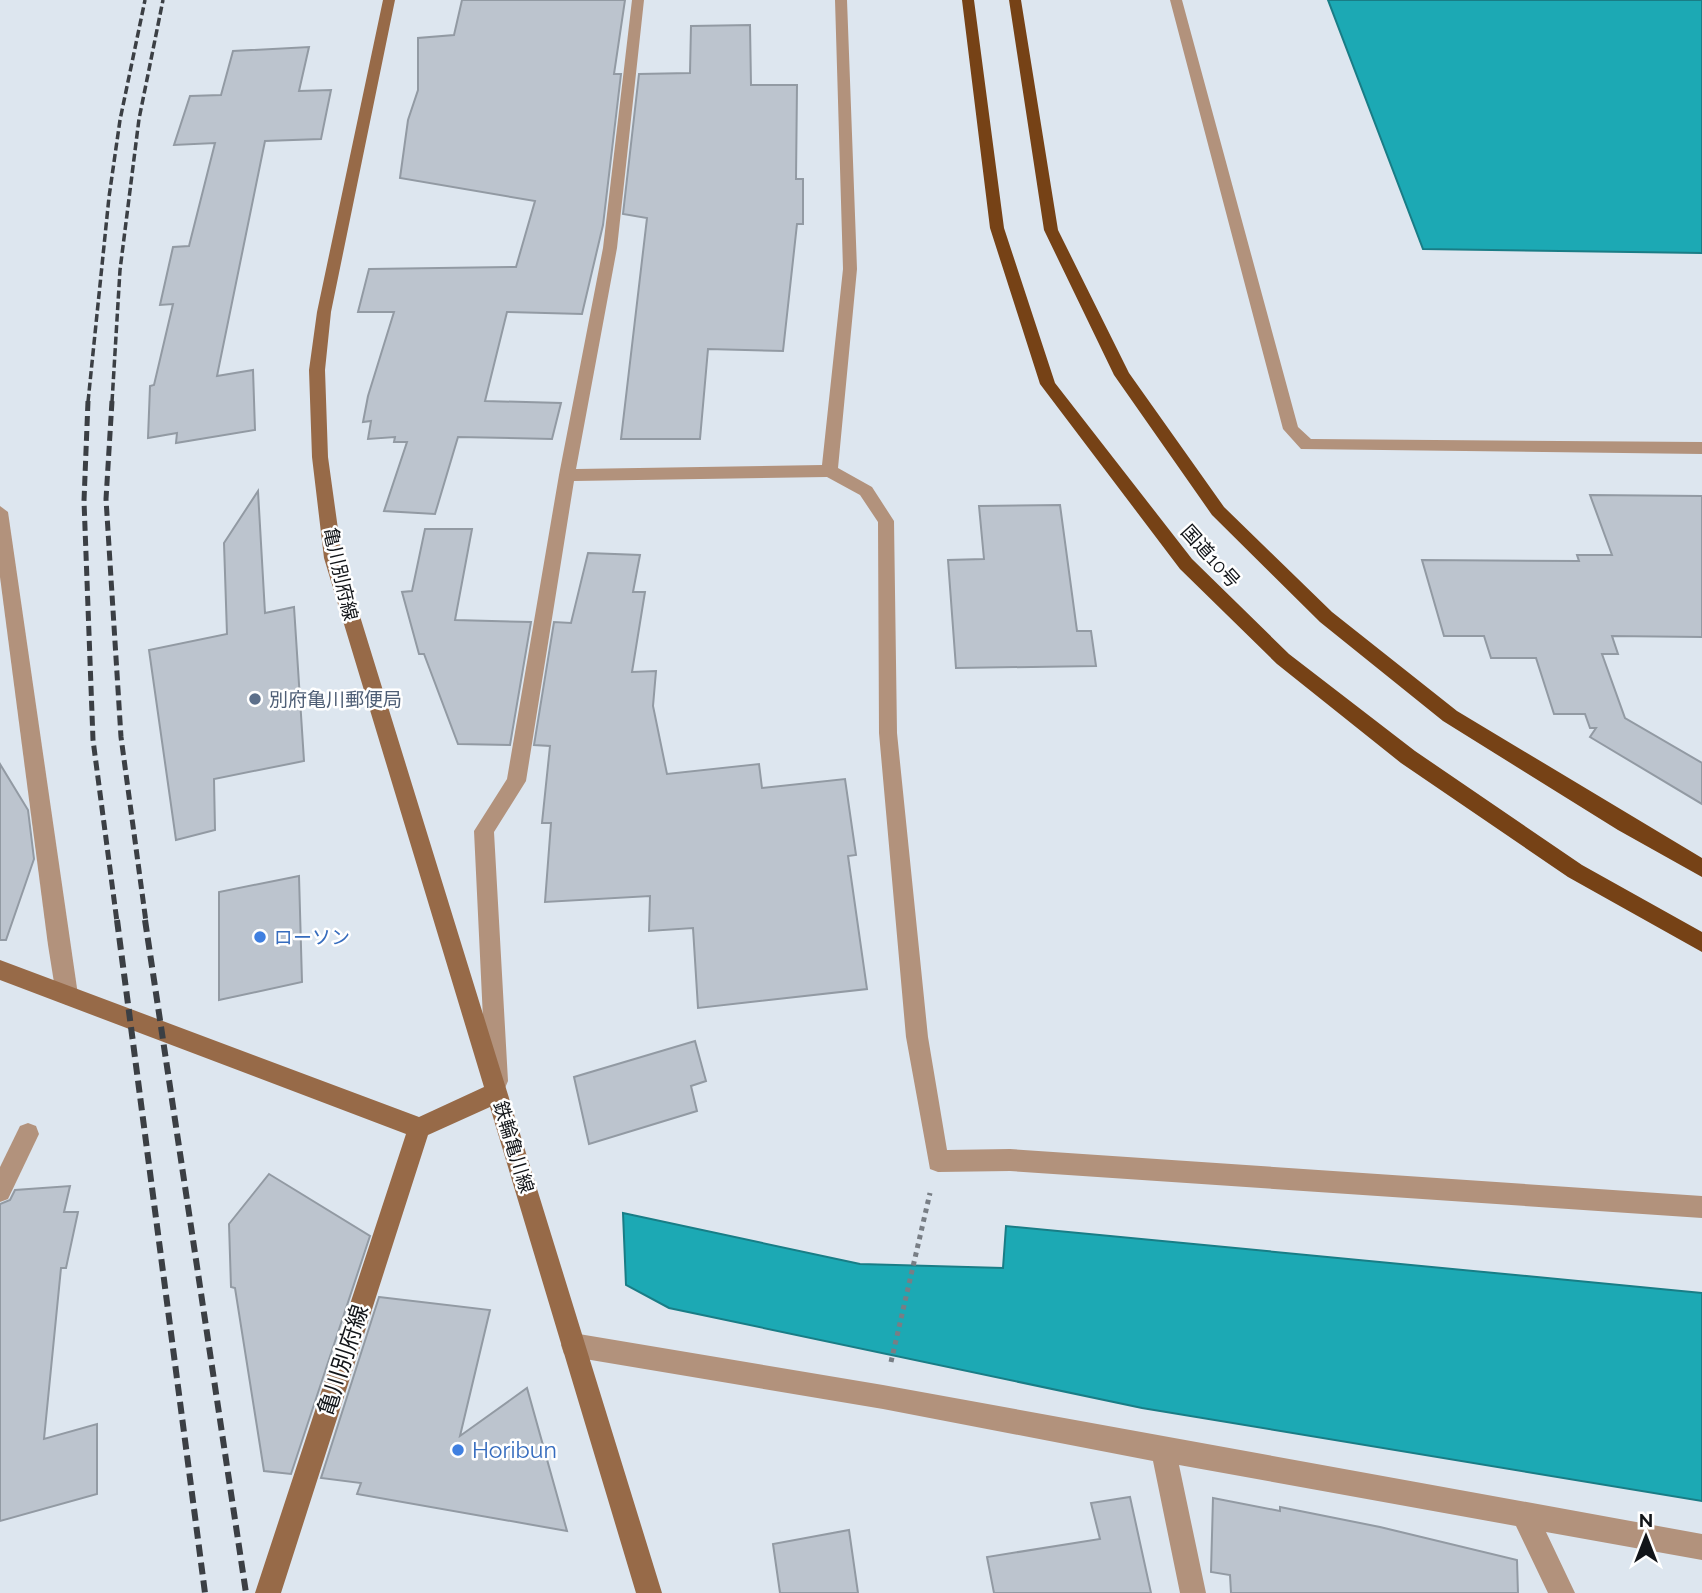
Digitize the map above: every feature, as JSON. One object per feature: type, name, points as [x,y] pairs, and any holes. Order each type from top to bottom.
[{"type":"highway","name":"国道10号","points":[[968,0],[997,228],[1048,384],[1186,564],[1283,659],[1408,757],[1575,871],[1702,943]]},
{"type":"highway","name":"国道10号","points":[[1015,0],[1051,230],[1122,375],[1218,511],[1326,617],[1450,716],[1702,868]]},
{"type":"main road","name":"亀川別府線","points":[[389,0],[324,312],[317,370],[320,457],[333,558],[498,1092]]},
{"type":"main road","points":[[0,970],[419,1128]]},
{"type":"main road","name":"鉄輪亀川線","points":[[419,1128],[498,1092],[649,1593]]},
{"type":"main road","name":"亀川別府線","points":[[268,1593],[419,1128]]},
{"type":"street","points":[[498,1092],[484,831],[516,780],[567,475],[610,248],[638,0]]},
{"type":"street","points":[[830,471],[850,270],[841,0]]},
{"type":"street","points":[[1176,0],[1291,429],[1307,445],[1702,448]]},
{"type":"street","points":[[567,475],[830,471],[866,491],[886,521],[888,733],[917,1037],[938,1161],[1010,1160],[1702,1207]]},
{"type":"street","points":[[0,512],[67,995]]},
{"type":"street","points":[[0,1191],[28,1134]]},
{"type":"street","points":[[573,1345],[883,1397],[1702,1547]]},
{"type":"street","points":[[1163,1450],[1193,1593]]},
{"type":"street","points":[[1523,1513],[1562,1593]]},
{"type":"path","points":[[883,1397],[938,1161]]},
{"type":"water","points":[[1328,0],[1702,0],[1702,253],[1423,249]]},
{"type":"water","points":[[623,1213],[860,1264],[1003,1268],[1006,1226],[1702,1293],[1702,1501],[1142,1408],[669,1308],[626,1285]]},
{"type":"building","points":[[462,0],[625,0],[614,74],[621,74],[603,225],[582,314],[507,312],[485,401],[561,403],[552,439],[458,437],[435,514],[384,511],[407,442],[394,442],[395,437],[368,439],[371,421],[363,422],[368,396],[394,312],[358,312],[369,269],[516,267],[535,201],[400,178],[408,120],[418,90],[418,38],[454,35]]},
{"type":"building","points":[[750,25],[751,85],[797,85],[796,179],[803,179],[803,224],[797,224],[783,351],[708,349],[700,439],[621,439],[647,218],[623,214],[639,74],[690,73],[691,26]]},
{"type":"building","points":[[309,47],[299,91],[331,90],[321,139],[265,141],[217,376],[253,370],[255,430],[176,443],[177,433],[148,438],[150,386],[154,385],[173,304],[160,305],[173,247],[189,246],[215,143],[174,145],[190,96],[221,95],[233,51]]},
{"type":"building","points":[[258,491],[265,613],[294,607],[304,761],[214,779],[215,830],[176,840],[149,650],[227,634],[224,543]]},
{"type":"building","points":[[1590,495],[1702,496],[1702,637],[1612,636],[1618,654],[1602,654],[1625,718],[1702,763],[1702,804],[1590,737],[1596,728],[1590,728],[1585,714],[1554,714],[1536,658],[1491,658],[1484,636],[1444,636],[1422,560],[1579,561],[1577,555],[1612,555]]},
{"type":"building","points":[[1060,505],[1077,631],[1091,631],[1096,666],[956,668],[948,560],[984,559],[979,506]]},
{"type":"building","points":[[425,529],[472,529],[455,620],[531,622],[510,745],[458,744],[424,654],[419,654],[402,592],[412,591]]},
{"type":"building","points":[[588,553],[640,555],[633,592],[645,592],[632,672],[656,671],[653,706],[667,774],[759,764],[762,788],[845,779],[856,855],[848,856],[867,989],[698,1008],[693,928],[649,931],[650,896],[545,902],[551,823],[542,823],[550,746],[534,745],[554,622],[571,623]]},
{"type":"building","points":[[0,764],[28,810],[34,859],[6,940],[0,940]]},
{"type":"building","name":"ローソン","points":[[299,876],[302,982],[219,1000],[219,892]]},
{"type":"building","points":[[695,1041],[706,1081],[691,1086],[697,1111],[589,1144],[574,1077]]},
{"type":"building","points":[[269,1174],[370,1236],[291,1474],[264,1471],[235,1288],[231,1287],[229,1224]]},
{"type":"building","points":[[70,1186],[64,1212],[78,1212],[66,1268],[61,1268],[44,1439],[97,1424],[97,1494],[0,1521],[0,1204],[10,1200],[15,1190]]},
{"type":"building","points":[[379,1297],[490,1310],[460,1436],[527,1388],[567,1531],[357,1494],[361,1483],[321,1478]]},
{"type":"building","points":[[1130,1497],[1151,1593],[994,1593],[987,1557],[1100,1539],[1091,1503]]},
{"type":"building","points":[[1213,1498],[1280,1511],[1280,1507],[1380,1527],[1517,1560],[1518,1593],[1231,1593],[1230,1575],[1211,1572]]},
{"type":"building","points":[[849,1530],[858,1593],[780,1593],[773,1544]]},
{"type":"railway","points":[[88,402],[109,197],[120,120],[145,0]]},
{"type":"railway","points":[[112,402],[120,270],[139,119],[163,0]]},
{"type":"railway","points":[[88,401],[84,501],[93,740],[117,922]]},
{"type":"railway","points":[[112,401],[106,499],[121,737],[146,922]]},
{"type":"railway","points":[[117,920],[205,1593]]},
{"type":"railway","points":[[145,920],[246,1593]]},
{"type":"place","name":"別府亀川郵便局","points":[[255,699]]},
{"type":"place","name":"ローソン","points":[[260,937]]},
{"type":"place","name":"Horibun","points":[[458,1450]]}]
